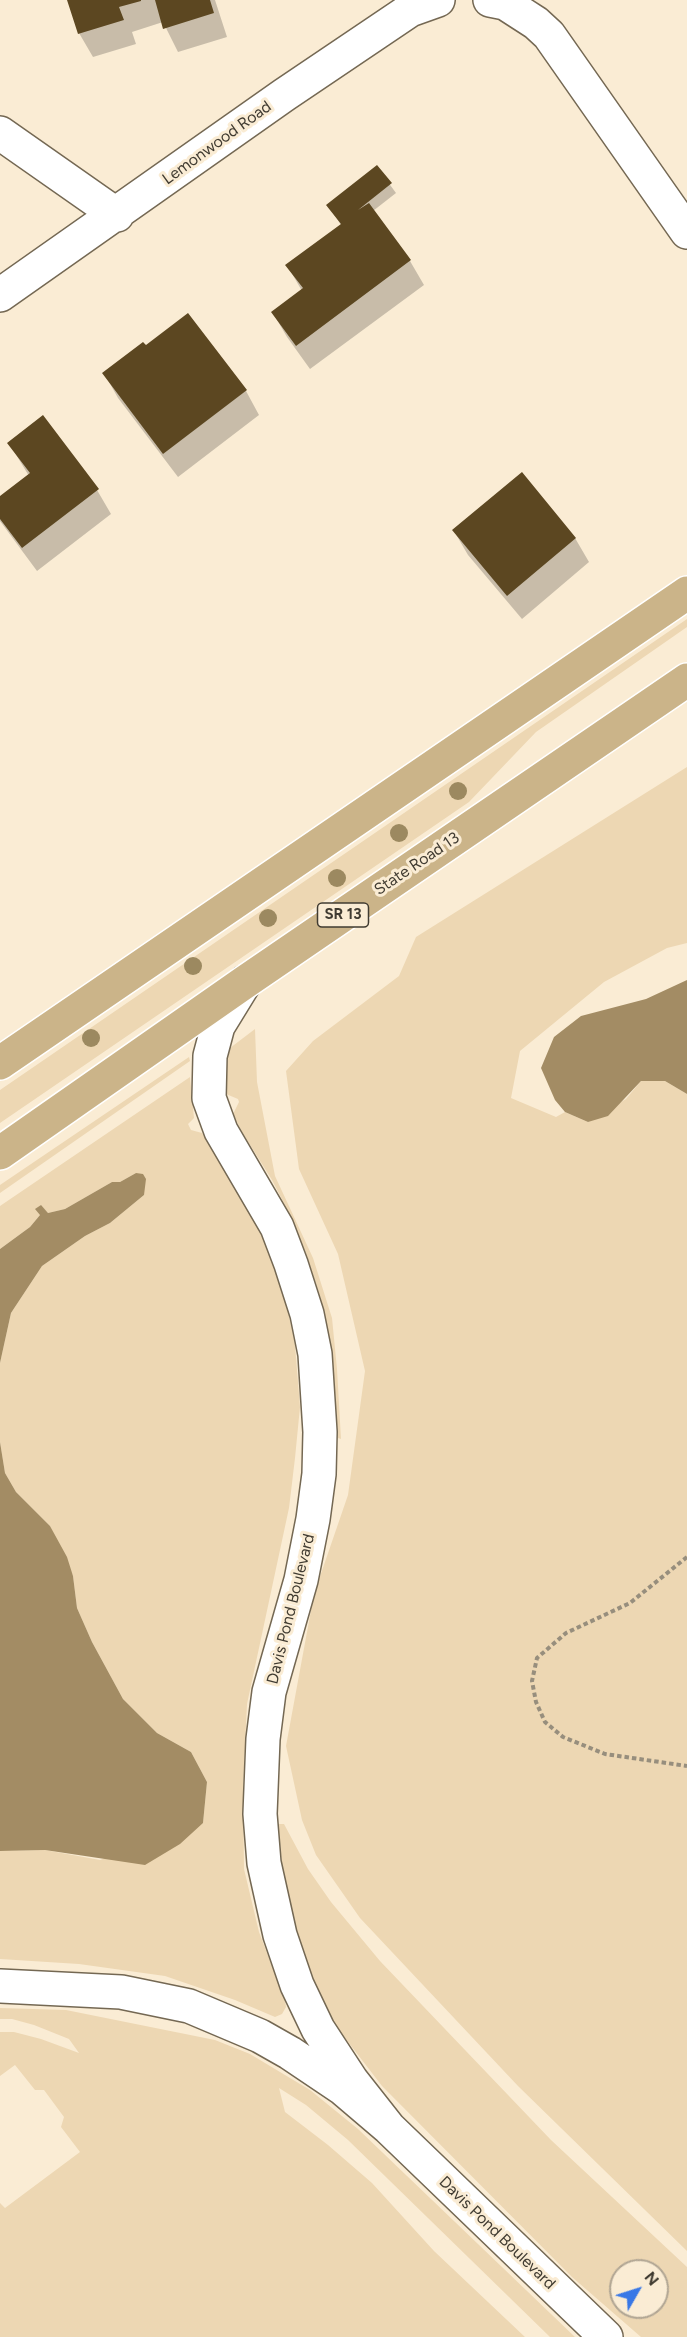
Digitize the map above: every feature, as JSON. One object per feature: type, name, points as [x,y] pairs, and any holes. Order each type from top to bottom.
[{"type":"main road","points":[[0,1063],[687,593]]},
{"type":"main road","name":"State Road 13","points":[[0,1153],[245,982],[687,680]]},
{"type":"street","name":"Lemonwood Road","points":[[0,295],[117,215],[284,95],[410,10],[438,0]]},
{"type":"street","points":[[490,0],[505,3],[536,23],[549,35],[687,232]]},
{"type":"street","points":[[0,133],[117,215]]},
{"type":"street","name":"Davis Pond Boulevard","points":[[245,982],[218,1026],[210,1056],[209,1098],[221,1131],[277,1227],[291,1264],[307,1314],[315,1354],[320,1432],[319,1474],[313,1519],[301,1580],[268,1704],[263,1739],[260,1814],[264,1863],[280,1935],[297,1985],[318,2030],[352,2081],[389,2128]]},
{"type":"street","name":"Davis Pond Boulevard","points":[[0,1986],[121,1992],[189,2006],[260,2036],[290,2053],[342,2088],[389,2128],[606,2337]]},
{"type":"path","points":[[687,1557],[630,1603],[566,1633],[537,1658],[532,1681],[536,1702],[545,1722],[563,1737],[605,1754],[687,1766]]},
{"type":"shaded area","points":[[687,619],[687,627],[536,732],[469,802],[0,1123],[0,1090]]},
{"type":"shaded area","points":[[687,767],[687,943],[667,948],[604,982],[520,1051],[511,1098],[556,1117],[565,1112],[588,1122],[626,1099],[641,1081],[665,1081],[687,1094],[687,2251],[518,2086],[360,1918],[316,1855],[302,1820],[286,1746],[314,1594],[348,1495],[365,1371],[338,1254],[299,1169],[286,1071],[313,1041],[399,976],[416,937]]},
{"type":"shaded area","points":[[687,980],[687,1094],[665,1081],[641,1081],[608,1116],[588,1122],[565,1112],[555,1100],[541,1068],[554,1037],[581,1016],[646,999]]},
{"type":"shaded area","points":[[255,1029],[257,1082],[275,1176],[313,1258],[332,1318],[341,1439],[338,1438],[335,1392],[321,1299],[307,1256],[272,1180],[233,1114],[239,1102],[238,1099],[226,1094],[224,1080],[230,1048]]},
{"type":"shaded area","points":[[189,1057],[190,1061],[0,1193],[0,1185]]},
{"type":"shaded area","points":[[190,1077],[194,1118],[188,1124],[191,1130],[202,1133],[240,1188],[258,1225],[277,1270],[295,1345],[300,1407],[295,1458],[289,1508],[247,1704],[243,1788],[244,1869],[259,1932],[286,2007],[282,2014],[275,2017],[235,2000],[165,1976],[79,1964],[0,1959],[0,1851],[45,1850],[100,1860],[203,1823],[207,1782],[191,1752],[157,1733],[123,1699],[92,1642],[77,1608],[73,1576],[50,1526],[16,1492],[5,1473],[0,1442],[0,1363],[11,1313],[42,1266],[85,1236],[110,1223],[144,1195],[136,1173],[120,1182],[112,1182],[65,1209],[48,1213],[40,1205],[40,1215],[30,1227],[0,1249],[0,1206]]},
{"type":"shaded area","points":[[136,1173],[143,1174],[146,1179],[144,1195],[110,1223],[85,1236],[42,1266],[11,1313],[0,1363],[0,1249],[30,1227],[40,1215],[35,1209],[41,1205],[48,1213],[65,1209],[112,1182],[120,1182]]},
{"type":"shaded area","points":[[0,1442],[5,1473],[16,1492],[50,1526],[67,1557],[73,1576],[77,1608],[92,1642],[123,1699],[157,1733],[191,1752],[207,1782],[203,1823],[180,1844],[145,1865],[45,1850],[0,1851]]},
{"type":"shaded area","points":[[278,1824],[284,1824],[308,1869],[331,1902],[380,1961],[551,2140],[687,2267],[687,2337],[641,2337],[620,2319],[669,2319],[669,2259],[609,2259],[609,2309],[572,2277],[382,2086],[335,2025],[300,1952],[285,1893]]},
{"type":"shaded area","points":[[0,2008],[66,2010],[215,2040],[250,2054],[310,2090],[358,2129],[575,2337],[550,2337],[348,2140],[306,2105],[279,2088],[285,2112],[372,2183],[434,2251],[525,2337],[0,2337],[0,2203],[5,2208],[80,2152],[61,2127],[64,2117],[44,2090],[35,2090],[15,2065],[0,2076],[0,2032],[14,2032],[41,2039],[79,2053],[69,2039],[34,2025],[12,2019],[0,2019]]},
{"type":"building","points":[[67,0],[141,1],[119,7],[124,20],[78,34]]},
{"type":"building","points":[[155,0],[210,0],[214,13],[163,29]]},
{"type":"building","points":[[377,165],[392,183],[358,210],[369,203],[411,260],[296,346],[271,312],[303,288],[285,265],[341,224],[326,205]]},
{"type":"building","points":[[188,313],[247,390],[163,454],[102,373],[143,342],[146,345]]},
{"type":"building","points":[[43,415],[99,489],[22,548],[0,519],[0,496],[30,473],[7,443]]},
{"type":"building","points":[[522,472],[576,538],[507,596],[452,530]]}]
